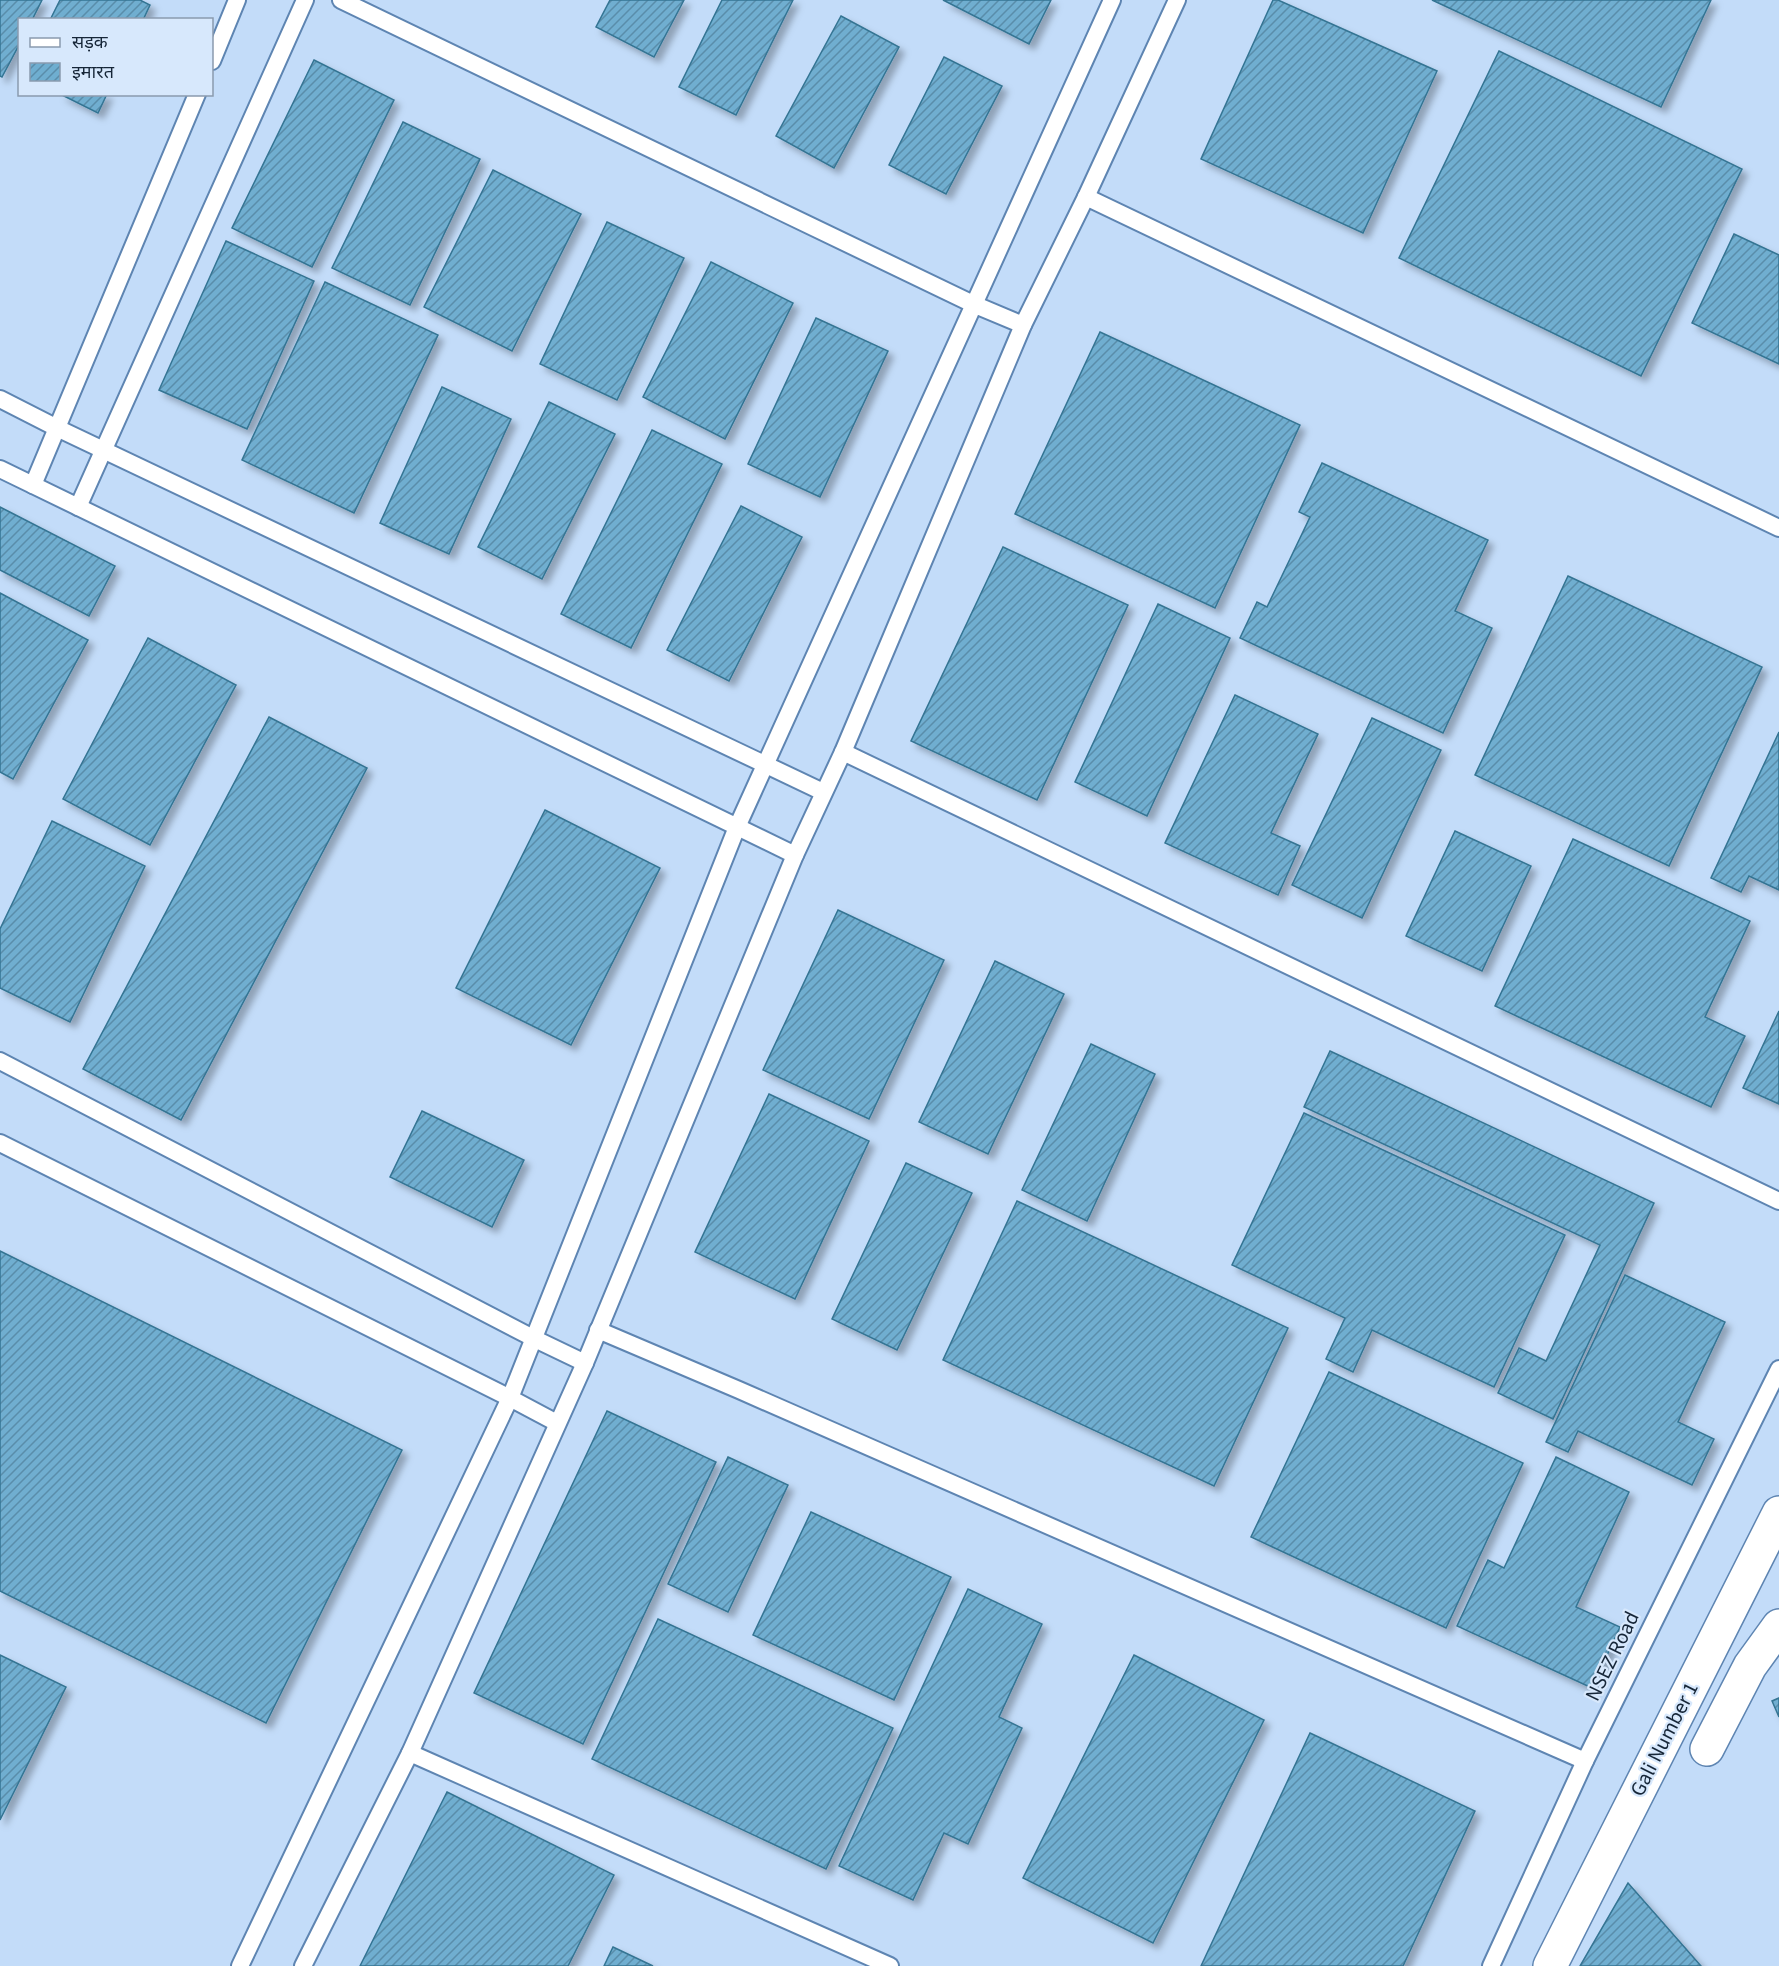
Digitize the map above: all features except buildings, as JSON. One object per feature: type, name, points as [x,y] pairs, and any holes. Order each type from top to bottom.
[{"type":"street","name":"Gali Number 1","points":[[1550,1966],[1779,1513]]},
{"type":"street","points":[[1707,1749],[1750,1666],[1779,1626]]},
{"type":"lane","points":[[213,59],[237,0]]},
{"type":"lane","points":[[78,507],[305,0]]},
{"type":"lane","points":[[341,0],[973,304],[1023,325]]},
{"type":"lane","points":[[240,1966],[510,1398],[737,827],[1112,0]]},
{"type":"lane","points":[[303,1966],[410,1753],[585,1363],[795,855],[843,752],[1023,325],[1086,197],[1177,0]]},
{"type":"lane","points":[[33,485],[196,96]]},
{"type":"lane","points":[[1086,197],[1779,528]]},
{"type":"lane","points":[[0,399],[823,792]]},
{"type":"lane","points":[[0,469],[795,855]]},
{"type":"lane","points":[[843,752],[1779,1201]]},
{"type":"lane","points":[[0,1061],[585,1363]]},
{"type":"lane","points":[[0,1143],[510,1398],[557,1424]]},
{"type":"lane","points":[[598,1330],[740,1390],[1585,1761]]},
{"type":"lane","name":"NSEZ Road","points":[[1491,1966],[1585,1761],[1779,1369]]},
{"type":"lane","points":[[410,1753],[890,1966]]}]
